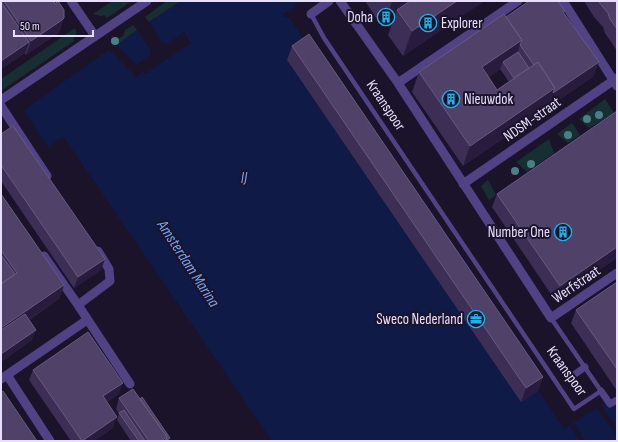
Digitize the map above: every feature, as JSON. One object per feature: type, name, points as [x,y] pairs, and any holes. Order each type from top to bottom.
[{"type":"street","points":[[71,1],[95,36]]},
{"type":"street","points":[[1,100],[146,1]]},
{"type":"street","name":"Kraanspoor","points":[[311,14],[329,1]]},
{"type":"street","name":"Kraanspoor","points":[[340,1],[398,84],[551,318]]},
{"type":"street","points":[[398,84],[518,1]]},
{"type":"street","points":[[563,1],[616,82]]},
{"type":"street","name":"NDSM-straat","points":[[463,184],[616,82]]},
{"type":"street","points":[[1,106],[52,182]]},
{"type":"street","points":[[78,305],[110,281],[109,269],[92,242]]},
{"type":"street","points":[[38,247],[130,384]]},
{"type":"street","name":"Werfstraat","points":[[551,318],[617,273]]},
{"type":"street","points":[[50,441],[4,377],[87,320]]},
{"type":"street","points":[[571,377],[585,367]]},
{"type":"street","points":[[601,391],[610,404],[617,400]]},
{"type":"lane","name":"Kraanspoor","points":[[311,14],[324,38],[574,409],[601,391],[551,318]]},
{"type":"green space","points":[[112,1],[132,1],[107,18],[104,15],[101,16],[93,14]]},
{"type":"green space","points":[[167,1],[181,1],[149,22],[145,17]]},
{"type":"green space","points":[[133,25],[137,30],[117,45],[111,40],[113,37],[118,39],[123,36],[125,30]]},
{"type":"green space","points":[[75,28],[77,34],[74,36],[74,41],[1,91],[1,79]]},
{"type":"green space","points":[[605,99],[614,113],[589,128],[579,119]]},
{"type":"green space","points":[[572,123],[580,135],[568,143],[557,134]]},
{"type":"green space","points":[[549,139],[554,153],[527,172],[516,162]]},
{"type":"green space","points":[[488,180],[496,195],[489,200],[481,186]]},
{"type":"water","name":"IJ","points":[[181,1],[295,1],[297,5],[282,15],[290,19],[330,76],[564,429],[617,395],[617,441],[272,441],[63,136],[48,147],[24,111],[109,50],[136,77],[143,72],[145,74],[191,43],[184,32],[167,44],[162,42],[149,22]]},
{"type":"water","points":[[137,30],[151,50],[150,55],[136,65],[117,45]]},
{"type":"pier","points":[[601,405],[617,428],[617,437],[596,407]]},
{"type":"pier","points":[[574,424],[586,441],[580,441],[570,426]]},
{"type":"building","points":[[4,1],[54,1],[55,4],[58,1],[64,10],[64,18],[31,41]]},
{"type":"building","points":[[410,1],[457,1],[412,31],[397,10]]},
{"type":"building","points":[[529,1],[558,1],[565,11],[563,12],[599,62],[553,93],[555,88],[538,62],[534,65],[520,45],[522,40],[506,17]]},
{"type":"building","points":[[598,1],[617,1],[617,29],[608,13]]},
{"type":"building","points":[[1,2],[29,42],[1,61]]},
{"type":"building","name":"Nieuwdok","points":[[504,14],[522,40],[482,67],[497,90],[538,62],[555,88],[470,146],[419,72]]},
{"type":"building","points":[[309,34],[543,377],[526,388],[292,46]]},
{"type":"building","points":[[518,52],[529,68],[514,78],[503,62]]},
{"type":"building","name":"Number One","points":[[617,111],[617,247],[560,286],[497,194]]},
{"type":"building","points":[[13,126],[105,259],[78,277],[1,165],[1,134]]},
{"type":"building","points":[[1,194],[64,285],[1,328],[1,284],[17,273],[1,250]]},
{"type":"building","points":[[1,255],[15,274],[1,284]]},
{"type":"building","points":[[617,282],[617,369],[576,310]]},
{"type":"building","points":[[25,314],[36,330],[1,354],[1,330]]},
{"type":"building","points":[[88,332],[123,383],[103,396],[117,417],[82,441],[33,370]]},
{"type":"building","points":[[133,389],[167,437],[161,441],[149,441],[119,398]]},
{"type":"building","points":[[3,391],[37,441],[1,441],[1,392]]},
{"type":"building","points":[[142,397],[170,438],[165,441],[167,437],[140,399]]},
{"type":"building","points":[[124,410],[145,441],[139,441],[119,413]]},
{"type":"place","name":"Doha","points":[[386,17]]},
{"type":"place","name":"Explorer","points":[[428,23]]},
{"type":"place","name":"Nieuwdok","points":[[451,99]]},
{"type":"place","name":"Number One","points":[[563,232]]},
{"type":"place","name":"Sweco Nederland","points":[[476,319]]},
{"type":"water label","name":"Amsterdam Marina","points":[[189,263]]}]
